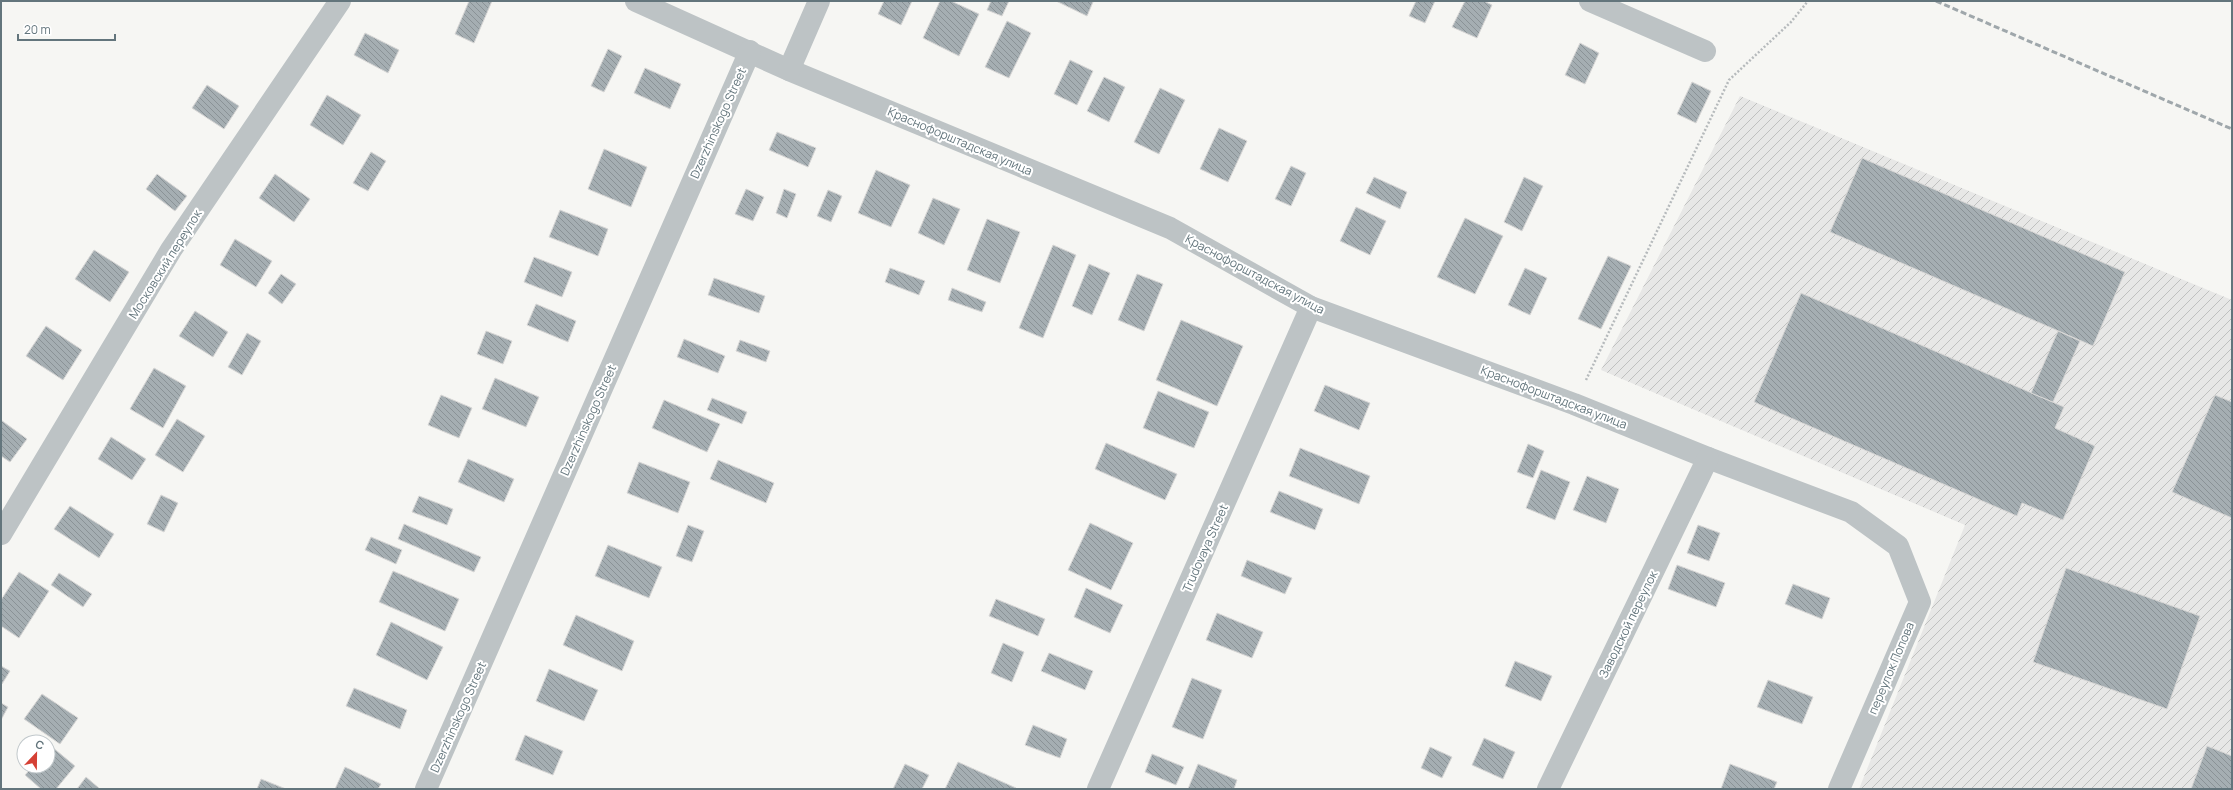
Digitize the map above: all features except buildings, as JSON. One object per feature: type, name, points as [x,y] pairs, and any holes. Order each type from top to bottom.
[{"type":"street","name":"Московский переулок","points":[[1,534],[171,250],[340,1]]},
{"type":"street","name":"Краснофорштадская улица","points":[[636,1],[750,51],[789,70],[1170,228],[1312,307],[1574,404],[1708,458],[1851,512],[1898,546]]},
{"type":"street","points":[[789,70],[819,1]]},
{"type":"street","points":[[1590,1],[1705,51]]},
{"type":"street","name":"Dzerzhinskogo Street","points":[[426,789],[750,51]]},
{"type":"street","name":"Trudovaya Street","points":[[1098,789],[1312,307]]},
{"type":"street","name":"Заводской переулок","points":[[1548,789],[1708,458]]},
{"type":"street","name":"переулок Попова","points":[[1839,789],[1920,602],[1898,546]]},
{"type":"path","points":[[1574,404],[1729,80],[1791,22],[1808,1]]},
{"type":"shaded area","points":[[1740,96],[2232,300],[2232,789],[1859,789],[1965,525],[1601,370]]},
{"type":"railway","points":[[1936,1],[2232,129]]}]
